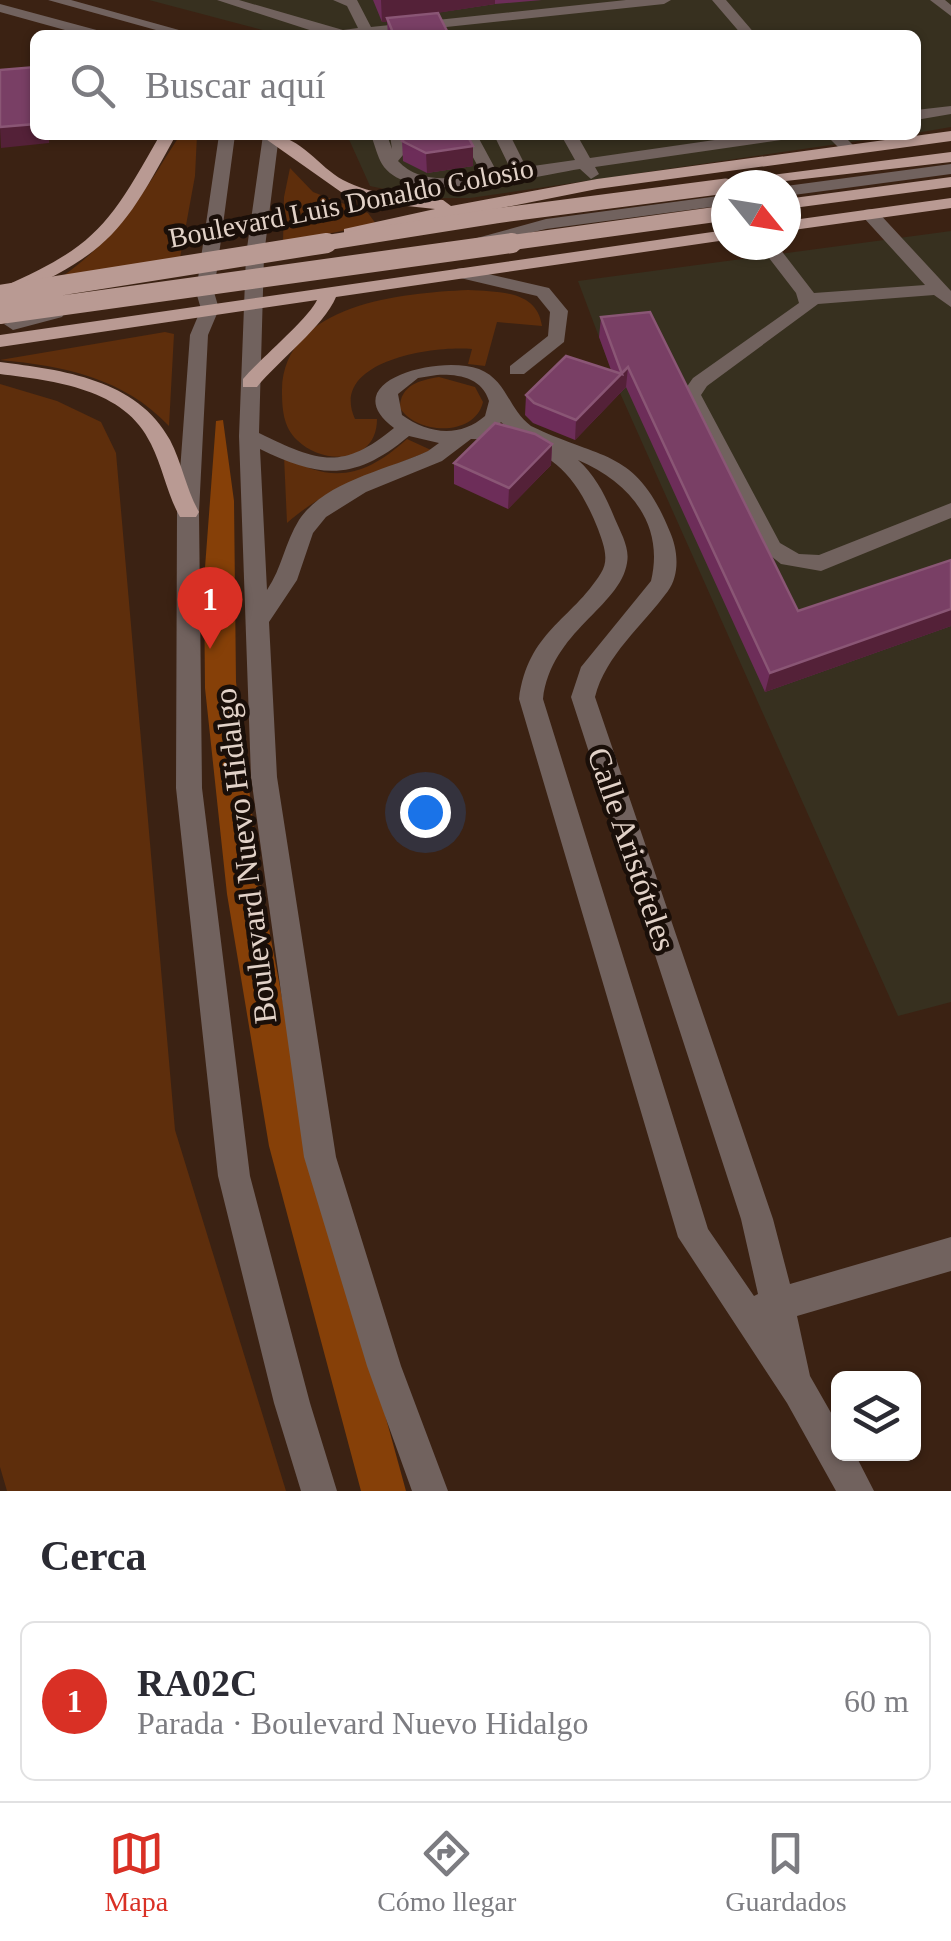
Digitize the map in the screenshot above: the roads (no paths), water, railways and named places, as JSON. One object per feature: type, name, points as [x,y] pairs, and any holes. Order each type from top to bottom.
[{"type":"main road","name":"Boulevard Luis Donaldo Colosio","points":[[0,294],[255,254],[488,202],[951,136]]},
{"type":"main road","points":[[0,294],[63,266],[95,244],[135,193],[165,140]]},
{"type":"main road","points":[[280,140],[298,148],[322,174],[370,194],[444,205],[488,202]]},
{"type":"main road","name":"Boulevard Luis Donaldo Colosio","points":[[801,176],[951,155]]},
{"type":"main road","points":[[801,202],[950,177]]},
{"type":"main road","name":"Boulevard Luis Donaldo Colosio","points":[[0,294],[494,216],[711,187]]},
{"type":"main road","points":[[801,224],[951,202]]},
{"type":"main road","name":"Boulevard Luis Donaldo Colosio","points":[[3,328],[711,215]]},
{"type":"main road","points":[[3,328],[254,294],[330,292],[711,237]]},
{"type":"main road","points":[[250,383],[279,349],[320,314],[330,292]]},
{"type":"main road","points":[[0,303],[12,309],[3,328]]},
{"type":"main road","points":[[0,368],[73,380],[122,398],[154,431],[166,456],[175,491],[188,512]]},
{"type":"street","points":[[55,0],[171,30]]},
{"type":"street","points":[[224,0],[331,30]]},
{"type":"street","points":[[340,0],[352,3],[365,30]]},
{"type":"street","points":[[421,30],[664,0]]},
{"type":"street","points":[[719,0],[745,30]]},
{"type":"street","points":[[936,0],[951,12]]},
{"type":"street","points":[[0,8],[81,30]]},
{"type":"street","points":[[503,17],[510,30]]},
{"type":"street","points":[[921,114],[951,110]]},
{"type":"street","name":"Boulevard Nuevo Hidalgo","points":[[226,140],[208,300],[199,335],[188,512],[189,788],[234,1176],[292,1403],[319,1491]]},
{"type":"street","name":"Boulevard Nuevo Hidalgo","points":[[270,140],[255,254],[250,383],[255,624],[264,777],[320,1157],[384,1366],[430,1491]]},
{"type":"street","points":[[381,140],[388,162],[407,180],[444,184],[747,140]]},
{"type":"street","points":[[388,162],[400,150],[399,140]]},
{"type":"street","points":[[472,140],[492,177]]},
{"type":"street","points":[[504,140],[520,173]]},
{"type":"street","points":[[572,140],[597,184]]},
{"type":"street","points":[[839,140],[850,151]]},
{"type":"street","points":[[801,191],[950,177]]},
{"type":"street","points":[[254,294],[546,224],[711,202]]},
{"type":"street","points":[[870,214],[945,296]]},
{"type":"street","points":[[544,292],[549,260]]},
{"type":"street","points":[[780,260],[810,299]]},
{"type":"street","points":[[255,624],[289,573],[303,527],[317,513],[334,501],[438,455],[497,416],[501,384],[557,338],[559,311],[544,292],[510,288],[462,272]]},
{"type":"street","points":[[810,299],[945,296]]},
{"type":"street","points":[[810,299],[804,310],[700,382],[691,396],[772,548],[784,558],[802,564],[821,562],[950,510]]},
{"type":"street","points":[[460,370],[478,375],[500,400]]},
{"type":"street","points":[[464,436],[438,438],[404,430],[387,411],[387,398],[393,387],[422,371],[517,370]]},
{"type":"street","name":"Calle Aristóteles","points":[[500,400],[510,423],[595,459],[628,478],[639,488],[664,541],[667,567],[662,583],[589,673],[583,697],[756,1219],[760,1310]]},
{"type":"street","points":[[250,436],[292,457],[335,467],[369,459],[404,430]]},
{"type":"street","name":"Calle Aristóteles","points":[[464,436],[502,432],[568,458],[593,489],[617,548],[617,568],[541,659],[531,680],[531,699],[694,1237],[760,1310],[799,1391],[856,1491]]},
{"type":"street","points":[[760,1310],[951,1254]]},
{"type":"place","name":"RA02C","points":[[210,649]]}]
